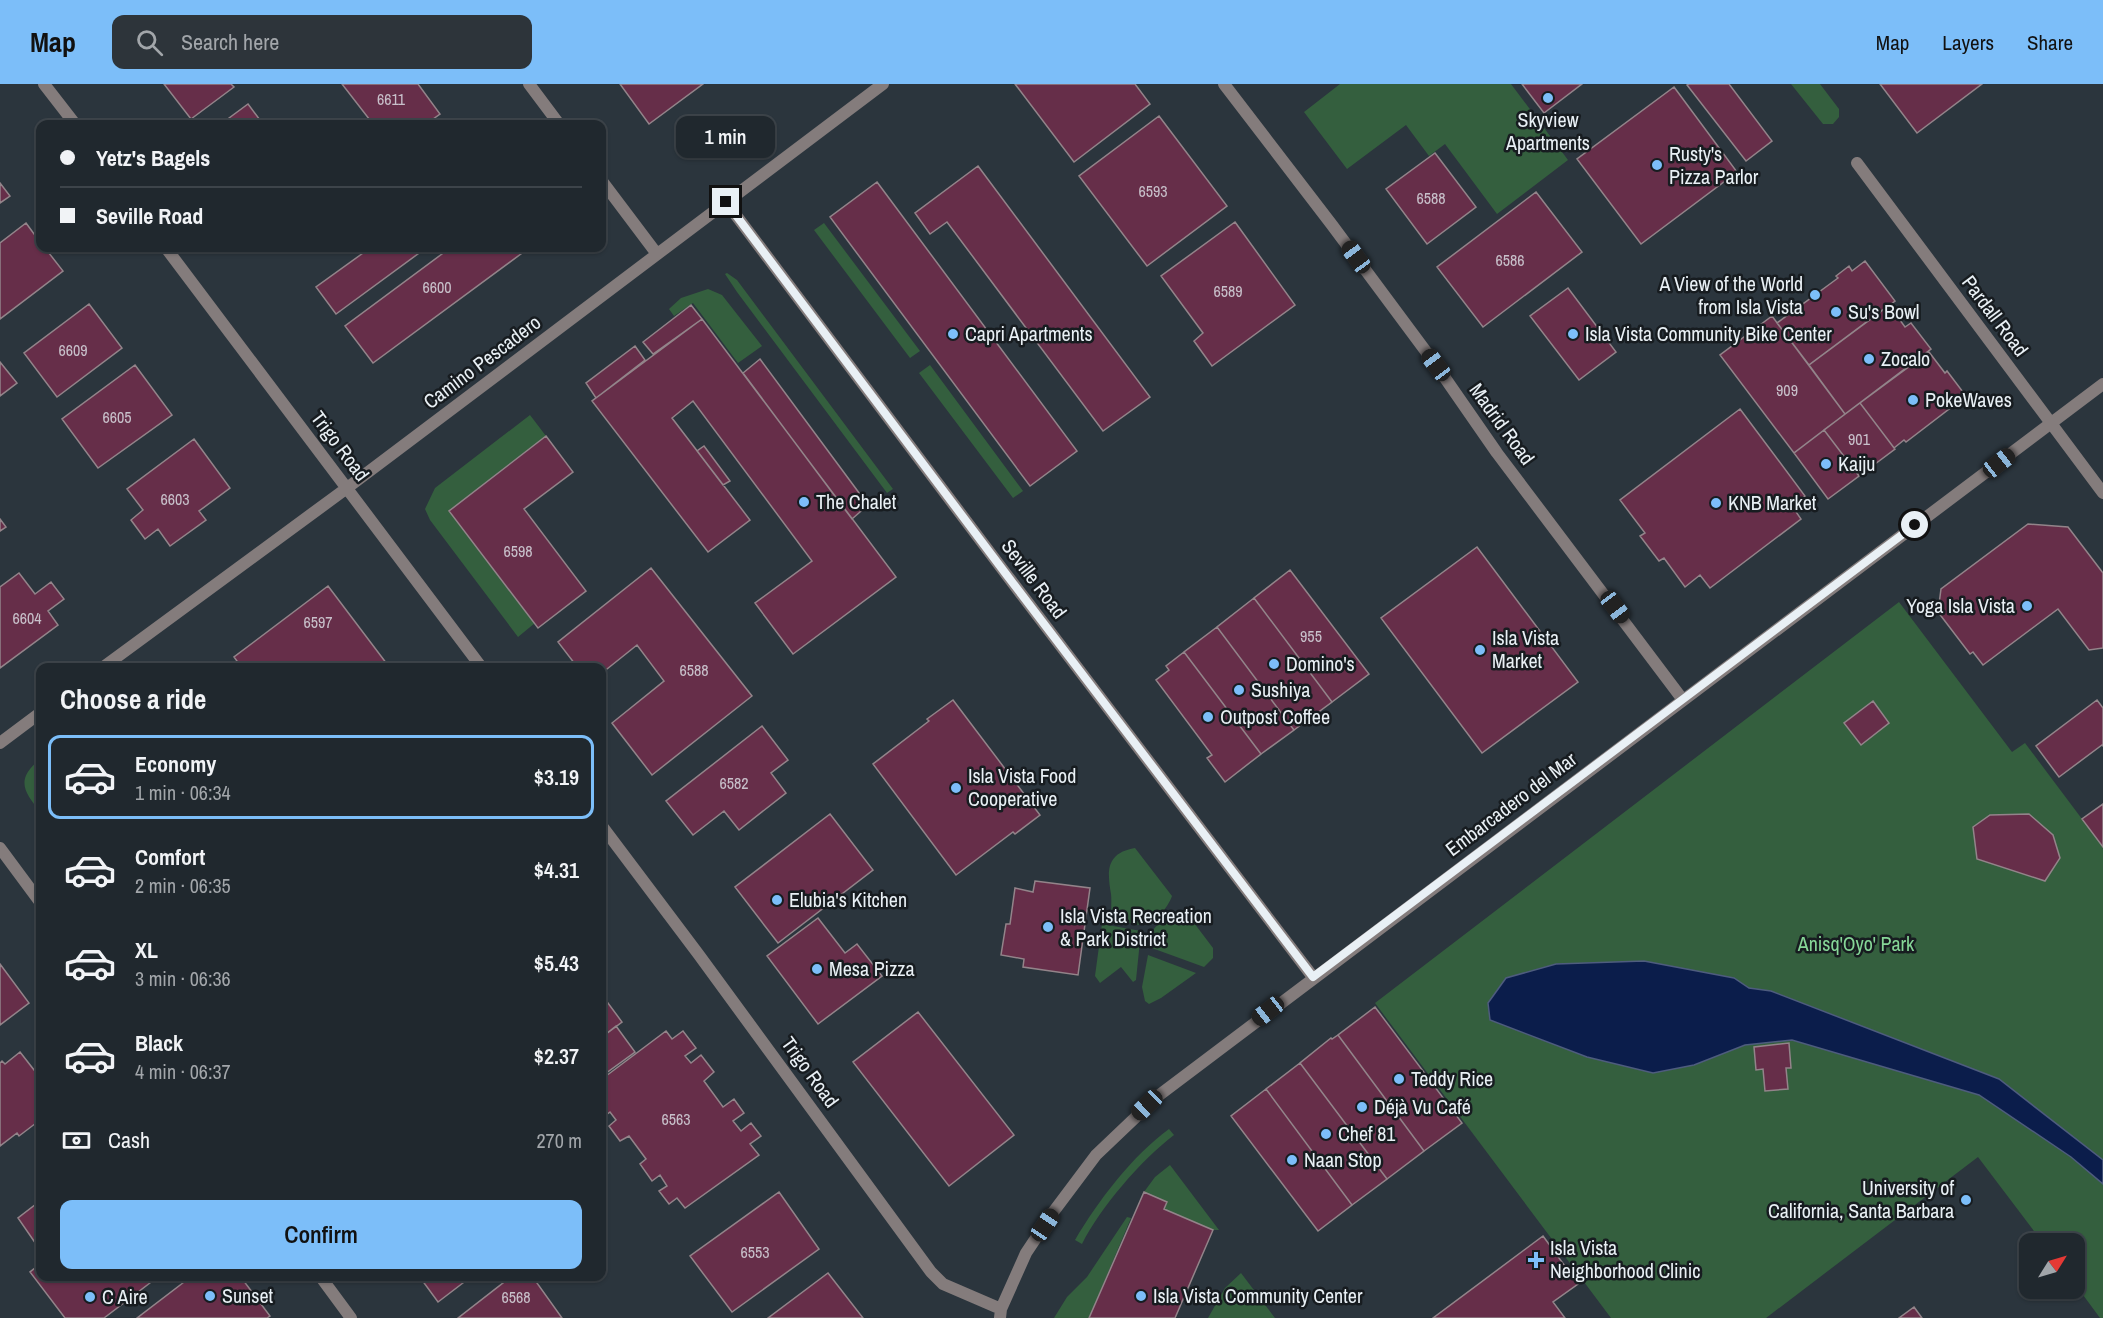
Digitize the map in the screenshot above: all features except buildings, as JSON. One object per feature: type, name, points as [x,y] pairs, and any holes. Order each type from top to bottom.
[{"type":"street","points":[[44,84],[72,120]]},
{"type":"street","points":[[529,84],[556,120]]},
{"type":"street","name":"Camino Pescadero","points":[[109,663],[347,488],[883,84]]},
{"type":"street","name":"Madrid Road","points":[[1224,84],[1332,225],[1453,388],[1497,453],[1683,700]]},
{"type":"street","name":"Pardall Road","points":[[1857,162],[2103,493]]},
{"type":"street","points":[[606,185],[657,254]]},
{"type":"street","name":"Seville Road","points":[[726,202],[1313,977]]},
{"type":"street","name":"Trigo Road","points":[[169,252],[478,663]]},
{"type":"street","name":"Embarcadero del Mar","points":[[1000,1314],[1026,1253],[1054,1211],[1096,1155],[1158,1096],[2103,384]]},
{"type":"street","points":[[0,743],[36,716]]},
{"type":"street","name":"Trigo Road","points":[[606,831],[931,1272],[943,1284],[1000,1314]]},
{"type":"street","points":[[0,848],[36,897]]},
{"type":"street","points":[[324,1281],[351,1318]]},
{"type":"green space","points":[[1340,84],[1511,84],[1568,160],[1497,214],[1445,144],[1429,156],[1406,125],[1347,169],[1304,112]]},
{"type":"green space","points":[[1791,84],[1820,84],[1839,109],[1839,117],[1833,124],[1823,124]]},
{"type":"green space","points":[[824,223],[920,351],[910,358],[814,230]]},
{"type":"green space","points":[[725,274],[737,280],[893,489],[887,493],[737,292]]},
{"type":"green space","points":[[708,289],[722,295],[762,346],[738,363],[693,303],[674,316],[669,309],[681,298]]},
{"type":"green space","points":[[930,365],[1023,491],[1013,498],[919,373]]},
{"type":"green space","points":[[530,415],[546,436],[449,511],[535,623],[518,637],[430,520],[425,509],[435,488]]},
{"type":"green space","name":"Anisq'Oyo' Park","points":[[1899,602],[2012,752],[2025,743],[2103,847],[2103,1318],[2100,1318],[2085,1298],[2085,1233],[2035,1233],[1978,1157],[1766,1318],[1611,1318],[1375,1003]]},
{"type":"green space","points":[[36,762],[36,806],[26,792],[25,786],[27,773]]},
{"type":"green space","points":[[1135,848],[1172,896],[1156,919],[1142,925],[1113,917],[1112,912],[1109,878],[1111,864],[1118,854]]},
{"type":"green space","points":[[1180,910],[1185,911],[1213,948],[1213,958],[1204,967],[1149,947],[1150,935],[1158,925],[1168,916]]},
{"type":"green space","points":[[1102,924],[1141,931],[1136,980],[1133,982],[1121,967],[1100,983],[1095,976]]},
{"type":"green space","points":[[1148,955],[1196,973],[1149,1004],[1145,1001],[1142,987]]},
{"type":"green space","points":[[1169,1129],[1174,1135],[1161,1145],[1122,1185],[1099,1215],[1082,1244],[1075,1240],[1117,1180],[1142,1152]]},
{"type":"green space","points":[[1170,1165],[1219,1230],[1213,1230],[1164,1209],[1167,1202],[1144,1192],[1155,1177]]},
{"type":"green space","points":[[1127,1217],[1131,1218],[1089,1318],[1054,1318],[1067,1297],[1087,1277]]},
{"type":"green space","points":[[1241,1273],[1275,1318],[1208,1318],[1225,1288]]},
{"type":"water","points":[[1644,961],[1734,978],[1749,988],[1771,991],[1999,1079],[2103,1160],[2103,1184],[2071,1157],[1979,1095],[1792,1040],[1745,1045],[1694,1065],[1653,1073],[1587,1057],[1490,1020],[1488,1003],[1506,978],[1556,964]]},
{"type":"place","name":"Skyview Apartments","points":[[1548,98]]},
{"type":"place","name":"Rusty's Pizza Parlor","points":[[1657,165]]},
{"type":"place","name":"A View of the World from Isla Vista","points":[[1815,295]]},
{"type":"place","name":"Su's Bowl","points":[[1836,312]]},
{"type":"place","name":"Capri Apartments","points":[[953,334]]},
{"type":"place","name":"Isla Vista Community Bike Center","points":[[1573,334]]},
{"type":"place","name":"Zocalo","points":[[1869,359]]},
{"type":"place","name":"PokeWaves","points":[[1913,400]]},
{"type":"place","name":"Kaiju","points":[[1826,464]]},
{"type":"place","name":"The Chalet","points":[[804,502]]},
{"type":"place","name":"KNB Market","points":[[1716,503]]},
{"type":"place","name":"Yoga Isla Vista","points":[[2027,606]]},
{"type":"place","name":"Isla Vista Market","points":[[1480,650]]},
{"type":"place","name":"Domino's","points":[[1274,664]]},
{"type":"place","name":"Sushiya","points":[[1239,690]]},
{"type":"place","name":"Outpost Coffee","points":[[1208,717]]},
{"type":"place","name":"Isla Vista Food Cooperative","points":[[956,788]]},
{"type":"place","name":"Elubia's Kitchen","points":[[777,900]]},
{"type":"place","name":"Isla Vista Recreation & Park District","points":[[1048,927]]},
{"type":"place","name":"Mesa Pizza","points":[[817,969]]},
{"type":"place","name":"Teddy Rice","points":[[1399,1079]]},
{"type":"place","name":"Déjà Vu Café","points":[[1362,1107]]},
{"type":"place","name":"Chef 81","points":[[1326,1134]]},
{"type":"place","name":"Naan Stop","points":[[1292,1160]]},
{"type":"place","name":"University of California, Santa Barbara","points":[[1966,1200]]},
{"type":"place","name":"Isla Vista Neighborhood Clinic","points":[[1536,1260]]},
{"type":"place","name":"Sunset","points":[[210,1296]]},
{"type":"place","name":"Isla Vista Community Center","points":[[1141,1296]]},
{"type":"place","name":"C Aire","points":[[90,1297]]},
{"type":"route","points":[[726,202],[1313,977],[1915,525]]}]
